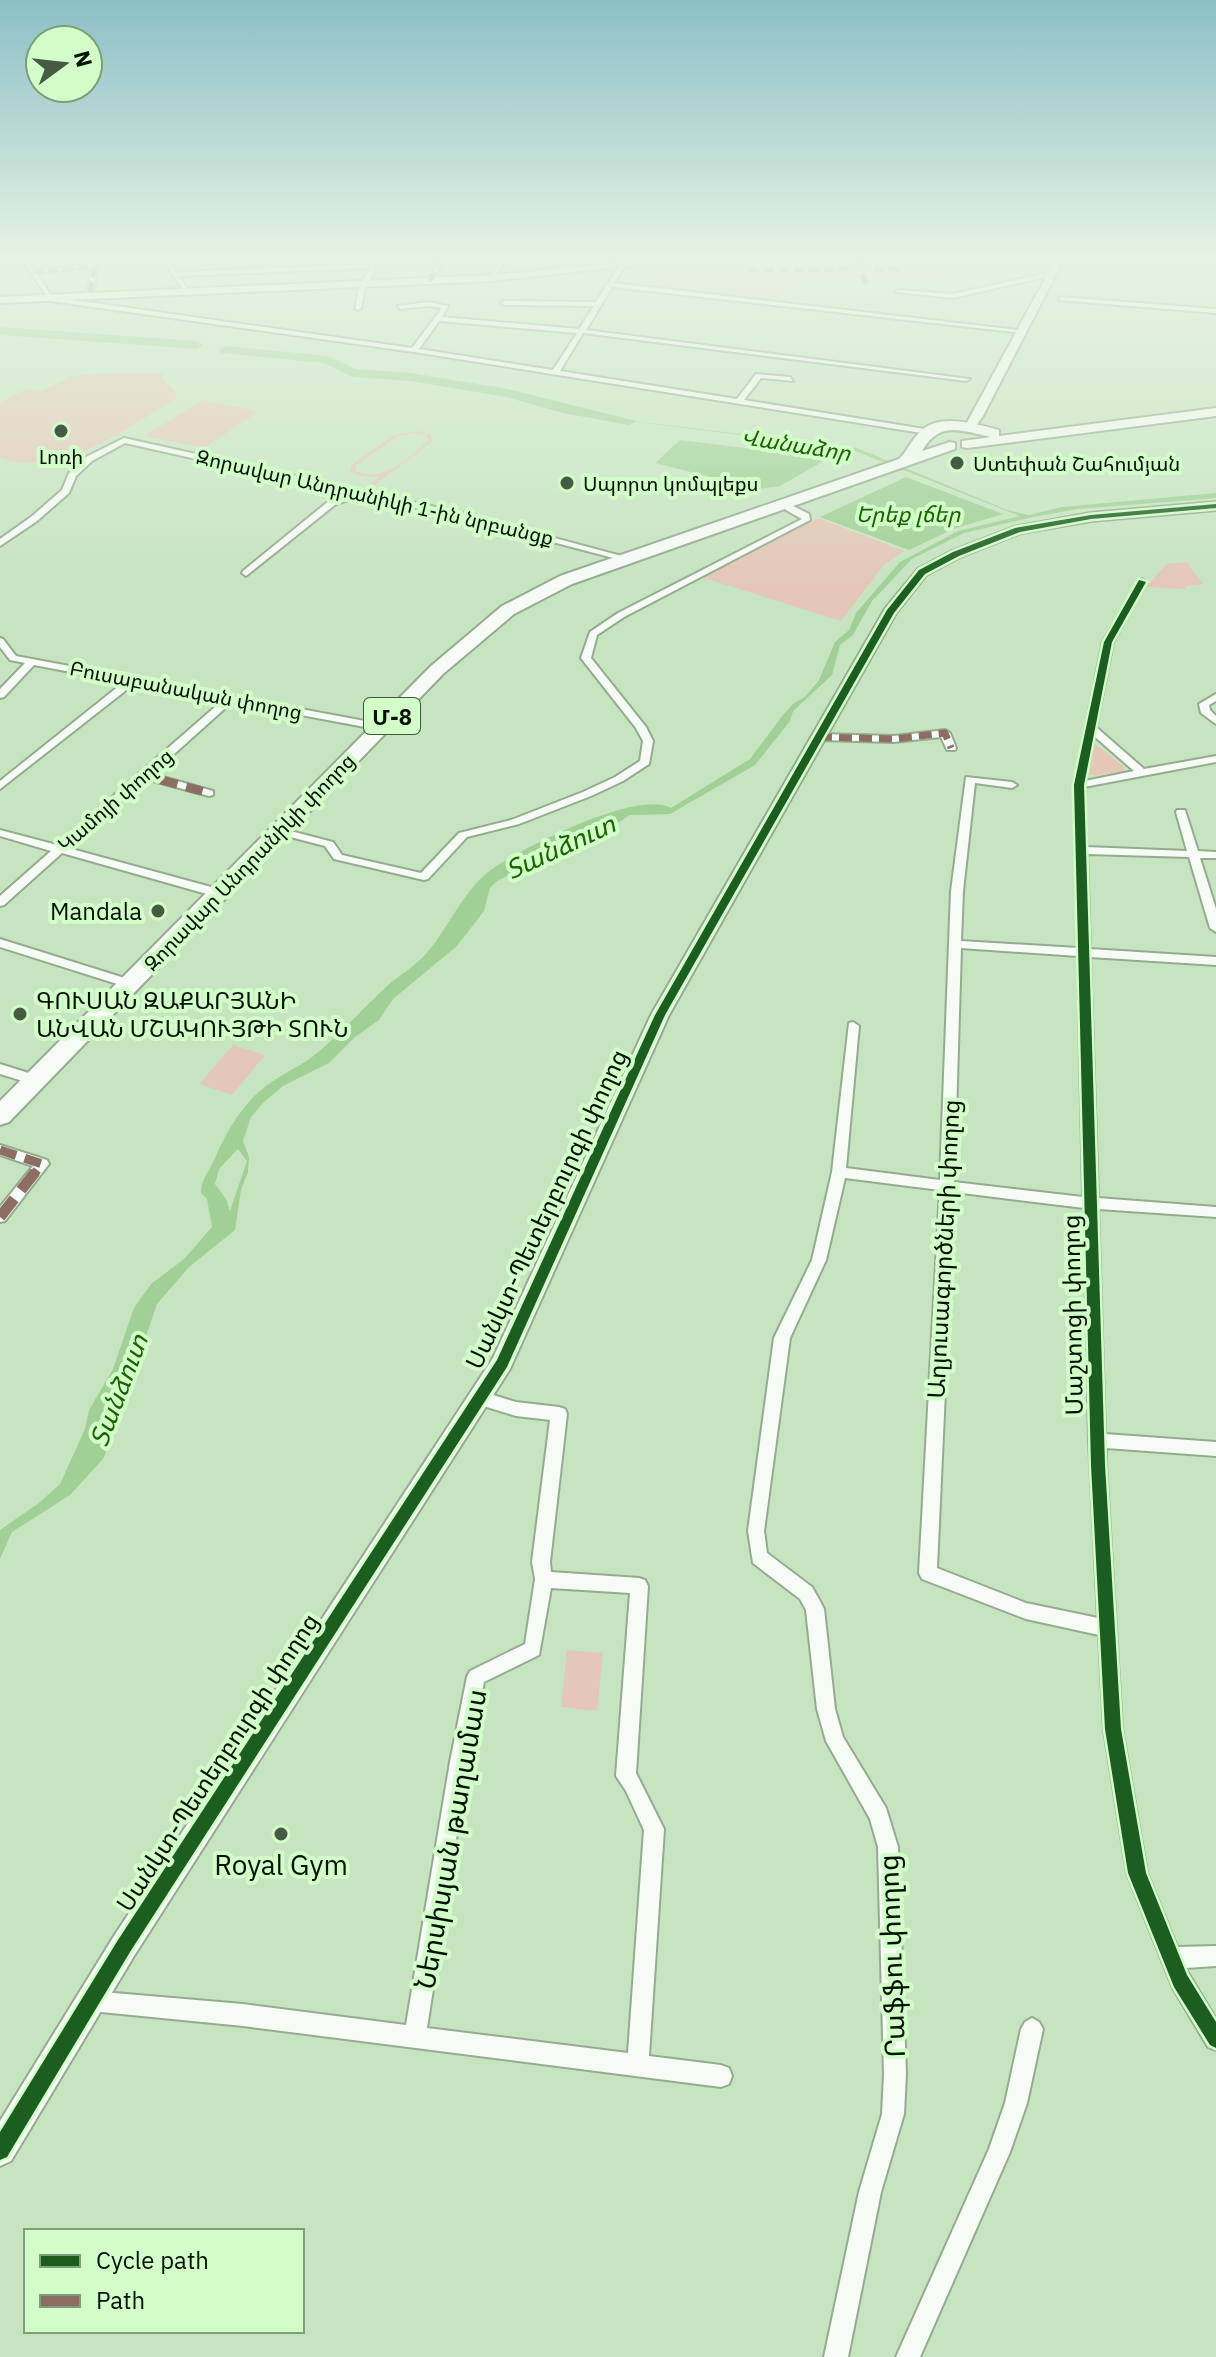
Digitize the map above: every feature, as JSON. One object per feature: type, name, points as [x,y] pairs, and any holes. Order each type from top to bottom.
[{"type":"highway","points":[[905,461],[926,434],[945,427],[970,434],[1021,437],[1216,412]]},
{"type":"highway","points":[[926,434],[930,443],[950,446],[970,434]]},
{"type":"highway","name":"Մ-8","points":[[905,461],[950,446]]},
{"type":"highway","name":"Զորավար Անդրանիկի փողոց","points":[[0,1116],[437,670],[508,610],[566,580],[905,461]]},
{"type":"street","points":[[506,365],[926,434]]},
{"type":"street","points":[[555,373],[560,365]]},
{"type":"street","points":[[854,365],[966,379]]},
{"type":"street","points":[[970,434],[1005,365]]},
{"type":"street","points":[[739,402],[759,376],[790,379]]},
{"type":"street","name":"Զորավար Անդրանիկի 1-ին նրբանցք","points":[[0,543],[66,491],[72,475],[89,459],[124,440],[540,534],[625,558]]},
{"type":"street","points":[[246,573],[333,502],[365,494]]},
{"type":"street","points":[[279,831],[329,844],[338,857],[424,877],[463,835],[515,822],[619,779],[645,762],[648,741],[641,727],[586,658],[593,634],[621,615],[806,520],[806,516],[782,504]]},
{"type":"street","name":"Սանկտ-Պետերբուրգի փողոց","points":[[0,2150],[91,2001],[502,1363],[660,1015],[890,612],[922,572],[995,538],[1036,525],[1216,506]]},
{"type":"street","name":"Մաշտոցի փողոց","points":[[1142,582],[1108,642],[1079,785],[1097,1440],[1113,1729],[1137,1873],[1180,1981],[1216,2039]]},
{"type":"street","points":[[0,641],[13,658]]},
{"type":"street","name":"Բուսաբանական փողոց","points":[[0,657],[381,727]]},
{"type":"street","points":[[0,695],[32,661]]},
{"type":"street","points":[[0,786],[132,680]]},
{"type":"street","points":[[1216,697],[1204,704],[1205,711],[1216,721]]},
{"type":"street","name":"Կամոյի փողոց","points":[[0,902],[230,699]]},
{"type":"street","points":[[1090,727],[1142,773]]},
{"type":"street","points":[[819,737],[894,739],[945,733],[951,748]]},
{"type":"street","points":[[1079,785],[1216,759]]},
{"type":"street","points":[[144,775],[209,793]]},
{"type":"street","name":"Աղյուսագործների փողոց","points":[[1012,785],[970,779],[957,891],[947,1188],[928,1573],[1026,1611],[1107,1628]]},
{"type":"street","points":[[1181,812],[1216,928]]},
{"type":"street","points":[[0,833],[218,893]]},
{"type":"street","points":[[1080,850],[1216,855]]},
{"type":"street","points":[[0,943],[130,984]]},
{"type":"street","points":[[956,944],[1216,961]]},
{"type":"street","name":"Րաֆֆու փողոց","points":[[836,2357],[870,2192],[893,2114],[895,2074],[888,1847],[879,1815],[835,1741],[826,1709],[821,1641],[815,1609],[806,1593],[759,1557],[756,1531],[782,1338],[819,1260],[839,1172],[853,1026]]},
{"type":"street","points":[[0,1069],[36,1080]]},
{"type":"street","points":[[0,1150],[42,1164],[0,1217]]},
{"type":"street","points":[[839,1172],[947,1188],[1216,1212]]},
{"type":"street","name":"Ներսիսյան թաղամաս","points":[[415,2037],[459,1762],[476,1677],[533,1649],[544,1579],[541,1562],[559,1414],[516,1409],[480,1398]]},
{"type":"street","points":[[1097,1440],[1216,1449]]},
{"type":"street","points":[[544,1579],[639,1586],[626,1776],[633,1784],[654,1829],[638,2064]]},
{"type":"street","points":[[1170,1958],[1216,1956]]},
{"type":"street","points":[[91,2001],[415,2037],[721,2076]]},
{"type":"street","points":[[908,2357],[999,2152],[1016,2103],[1032,2029]]},
{"type":"shaded area","name":"Լոռի","points":[[162,373],[163,379],[177,393],[175,399],[114,437],[70,456],[47,462],[0,458],[0,403],[26,389],[40,392],[72,376]]},
{"type":"shaded area","points":[[202,400],[259,411],[204,448],[145,436]]},
{"type":"shaded area","points":[[418,431],[431,435],[432,442],[369,489],[365,488],[379,477],[361,476],[350,471],[352,465],[394,435]],"holes":[[[412,433],[426,435],[429,440],[395,467],[375,474],[356,471],[356,465],[398,436]]]},
{"type":"shaded area","points":[[818,518],[904,551],[884,565],[841,621],[701,577]]},
{"type":"shaded area","points":[[1187,562],[1203,584],[1186,586],[1185,589],[1146,587],[1167,564]]},
{"type":"shaded area","points":[[1095,744],[1123,766],[1124,771],[1095,776],[1089,774]]},
{"type":"shaded area","points":[[233,1045],[265,1055],[232,1095],[199,1084]]},
{"type":"shaded area","points":[[567,1650],[603,1653],[597,1711],[561,1707]]},
{"type":"water","name":"Տանձուտ","points":[[599,417],[857,448],[1007,510],[1029,515],[1062,507],[1216,493],[1216,498],[1078,509],[1033,517],[964,533],[912,559],[872,601],[853,635],[840,645],[832,675],[793,711],[790,721],[755,765],[670,814],[630,815],[580,848],[528,865],[497,881],[490,888],[484,911],[457,946],[393,999],[379,1020],[355,1037],[329,1063],[283,1086],[251,1117],[243,1141],[249,1157],[248,1172],[241,1190],[235,1230],[189,1267],[157,1304],[145,1339],[129,1365],[123,1410],[103,1459],[70,1495],[12,1532],[0,1559],[0,1530],[60,1484],[85,1429],[89,1410],[113,1369],[134,1308],[151,1284],[184,1259],[212,1227],[207,1199],[201,1193],[202,1184],[229,1130],[257,1093],[322,1049],[387,986],[421,959],[472,888],[492,869],[553,835],[608,813],[655,804],[671,808],[750,759],[783,715],[806,696],[819,680],[835,642],[849,630],[856,613],[900,562],[958,531],[1020,516],[850,449]],"holes":[[[238,1149],[247,1161],[230,1211],[215,1184],[219,1169]]]},
{"type":"water","points":[[680,440],[762,450],[768,445],[818,450],[827,459],[780,486],[758,489],[655,463]]},
{"type":"water","name":"Երեք լճեր","points":[[906,477],[1003,514],[953,529],[909,550],[820,517]]},
{"type":"waterway","name":"Վանաձոր","points":[[337,365],[353,373],[411,377],[508,393],[563,409],[629,421]]},
{"type":"marked path","points":[[819,737],[894,739],[945,733],[951,748]]},
{"type":"marked path","points":[[144,775],[209,793]]},
{"type":"marked path","points":[[0,1150],[42,1164],[0,1217]]},
{"type":"cycle path","points":[[0,2150],[124,1946],[502,1363],[660,1015],[890,612],[922,572],[956,554],[1018,530],[1091,517],[1216,506]]},
{"type":"cycle path","points":[[1142,582],[1108,642],[1079,785],[1098,1465],[1113,1729],[1137,1873],[1180,1981],[1216,2039]]},
{"type":"place","name":"Լոռի","points":[[61,431]]},
{"type":"place","name":"Ստեփան Շահումյան","points":[[957,463]]},
{"type":"place","name":"Սպորտ կոմպլեքս","points":[[567,483]]},
{"type":"place","name":"Mandala","points":[[158,911]]},
{"type":"place","name":"ԳՈՒՍԱՆ ԶԱՔԱՐՅԱՆԻ ԱՆՎԱՆ ՄՇԱԿՈՒՅԹԻ ՏՈՒՆ","points":[[20,1014]]},
{"type":"place","name":"Royal Gym","points":[[281,1834]]}]
